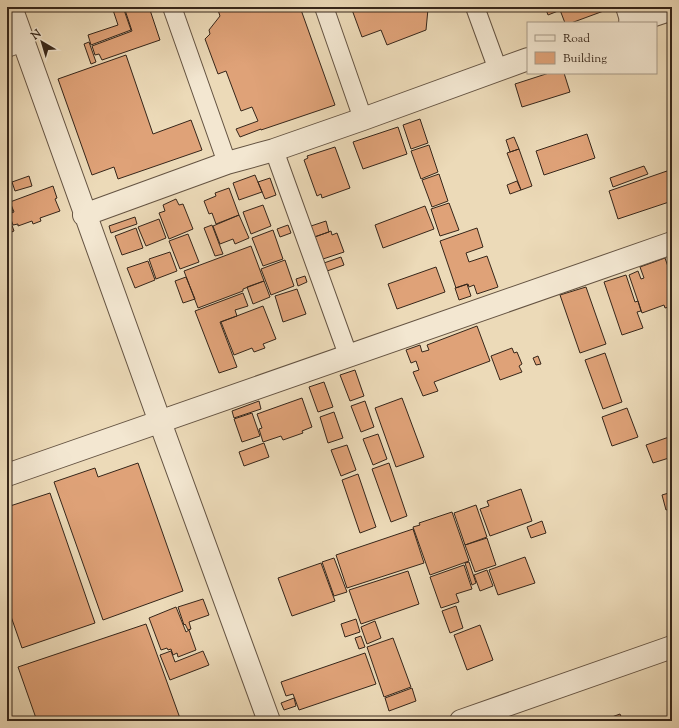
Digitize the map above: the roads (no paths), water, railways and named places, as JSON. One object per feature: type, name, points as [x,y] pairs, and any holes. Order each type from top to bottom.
[{"type":"street","points":[[11,7],[15,45],[84,215],[269,721]]},
{"type":"street","points":[[172,7],[227,164]]},
{"type":"street","points":[[324,7],[363,119]]},
{"type":"street","points":[[475,7],[498,70]]},
{"type":"street","points":[[625,7],[630,22]]},
{"type":"street","points":[[633,22],[672,8]]},
{"type":"street","points":[[84,215],[227,164],[274,150],[363,119],[527,59]]},
{"type":"street","points":[[274,150],[348,355]]},
{"type":"street","points":[[7,475],[672,243]]},
{"type":"street","points":[[461,721],[672,648]]}]
